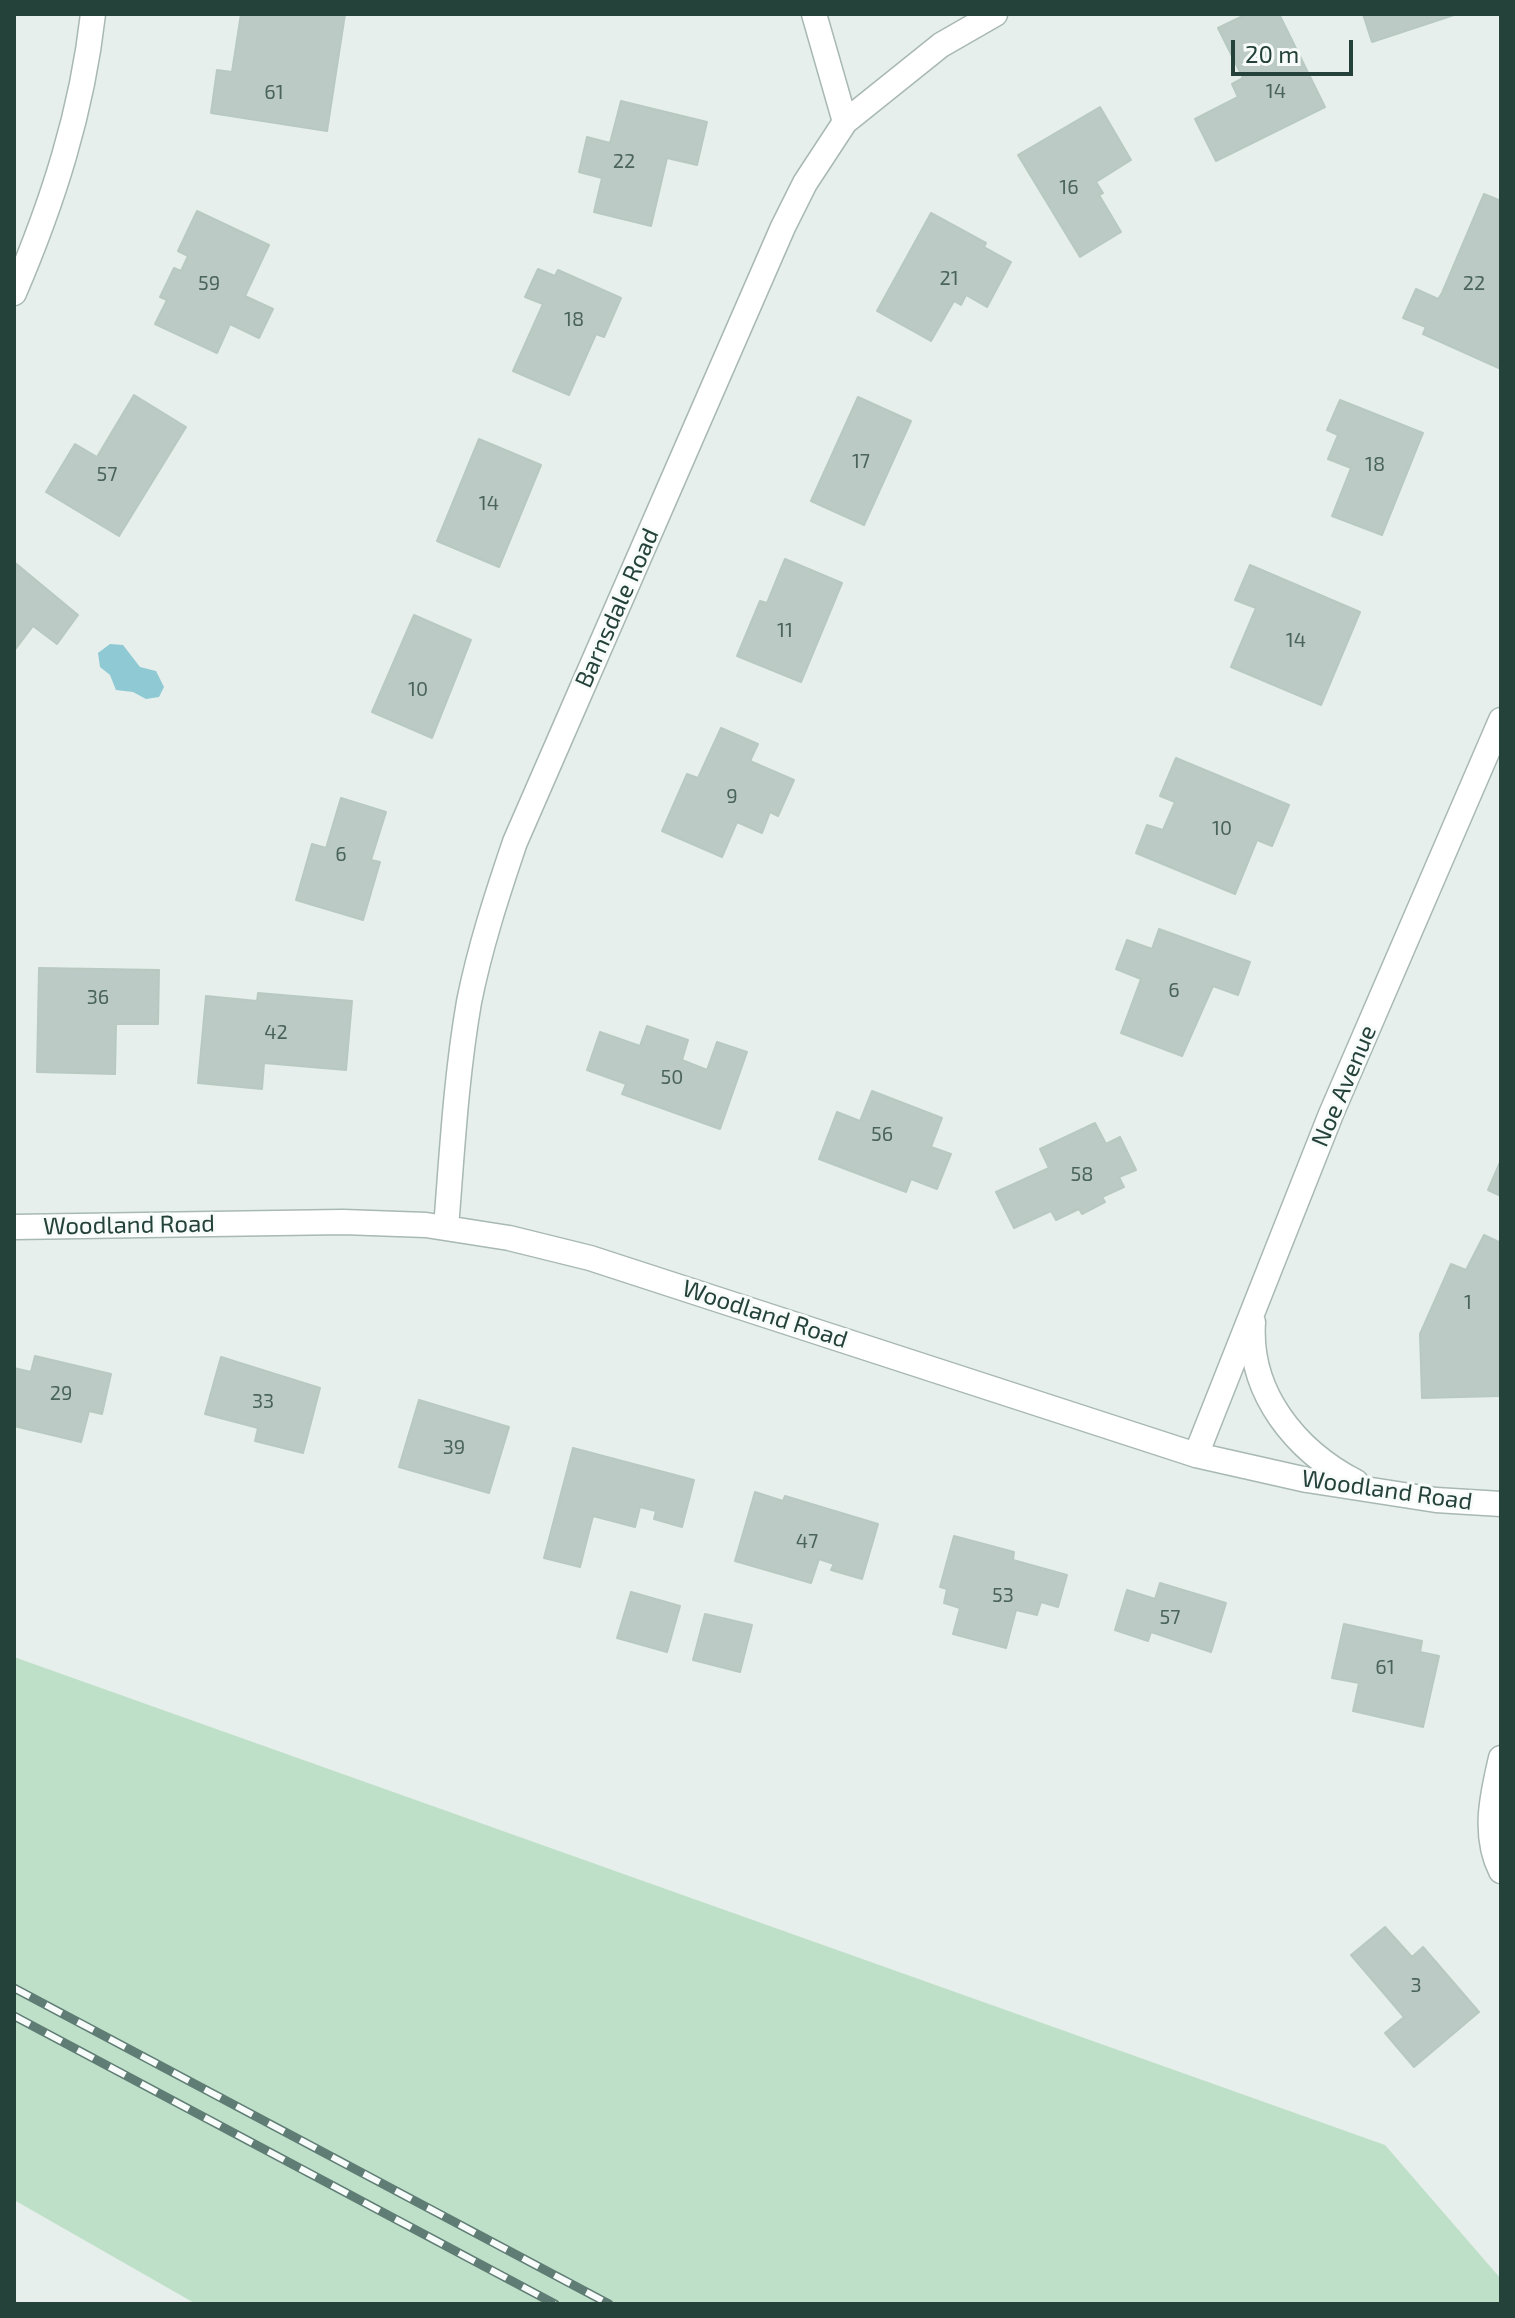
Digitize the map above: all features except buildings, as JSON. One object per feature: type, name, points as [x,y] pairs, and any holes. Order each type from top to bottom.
[{"type":"street","points":[[14,293],[47,216],[71,137],[93,14]]},
{"type":"street","points":[[814,14],[845,122]]},
{"type":"street","name":"Barnsdale Road","points":[[446,1228],[455,1113],[469,1002],[488,921],[515,842],[783,227],[805,183],[845,122],[941,45],[995,14]]},
{"type":"street","name":"Noe Avenue","points":[[1196,1455],[1331,1114],[1501,720]]},
{"type":"street","name":"Woodland Road","points":[[14,1227],[343,1222],[446,1228],[509,1238],[590,1258],[1196,1455],[1373,1491],[1436,1500],[1501,1504]]},
{"type":"street","points":[[1254,1307],[1252,1341],[1256,1362],[1274,1409],[1305,1448],[1333,1470],[1373,1491]]},
{"type":"street","points":[[1501,1758],[1491,1806],[1491,1833],[1501,1871]]},
{"type":"green space","points":[[14,1657],[1385,2145],[1501,2279],[1501,2304],[196,2304],[14,2200]]},
{"type":"water","points":[[110,644],[123,645],[140,667],[156,671],[164,687],[159,697],[146,699],[133,692],[116,690],[110,675],[100,667],[98,653]]},
{"type":"railway","points":[[14,1988],[609,2304]]},
{"type":"railway","points":[[14,2016],[555,2304]]}]
